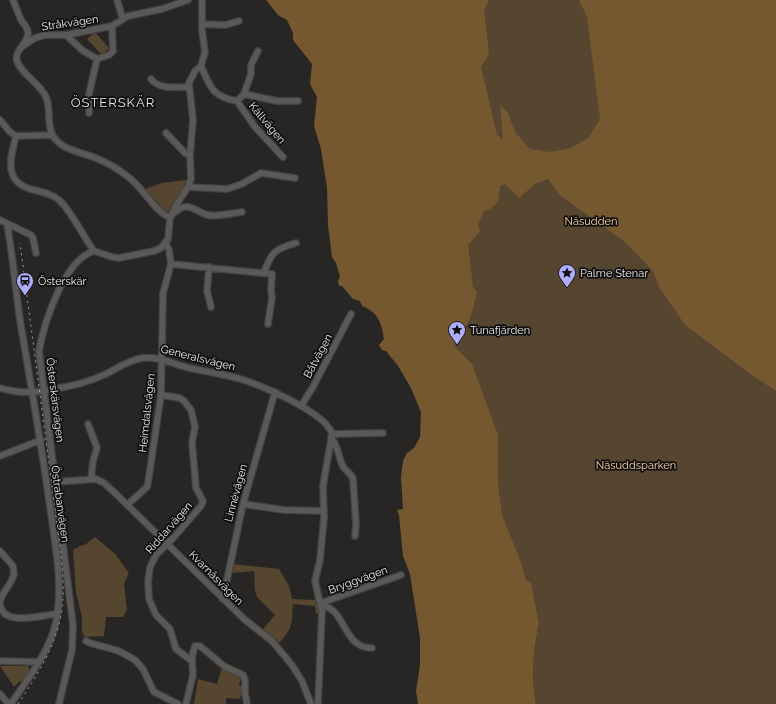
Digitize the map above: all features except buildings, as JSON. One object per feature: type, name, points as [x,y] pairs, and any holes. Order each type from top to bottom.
[{"type":"street","points":[[13,0],[26,28],[38,37]]},
{"type":"street","points":[[117,0],[123,19]]},
{"type":"street","name":"Stråkvägen","points":[[23,46],[38,37],[45,35],[66,35],[112,26],[123,19],[162,9],[188,0]]},
{"type":"street","points":[[16,136],[10,158],[11,169],[15,181],[23,187],[48,194],[59,200],[69,212],[94,251],[119,258],[154,251],[161,248],[168,240],[171,216],[191,179],[190,155],[193,120],[189,87],[193,75],[201,66],[204,52],[202,0]]},
{"type":"street","points":[[202,24],[225,24],[239,21]]},
{"type":"street","points":[[66,35],[82,50],[97,59],[113,52],[112,26]]},
{"type":"street","points":[[26,28],[27,38],[19,50],[17,61],[20,67],[36,83],[46,97],[48,121],[52,135],[66,148],[99,159],[127,176],[134,181],[160,212],[171,216]]},
{"type":"street","name":"Källvägen","points":[[237,101],[244,94],[251,74],[251,65],[258,51]]},
{"type":"street","points":[[89,113],[89,94],[97,59]]},
{"type":"street","name":"Källvägen","points":[[201,66],[211,89],[218,94],[237,101],[255,127],[283,157]]},
{"type":"street","points":[[151,79],[160,86],[189,87]]},
{"type":"street","name":"Källvägen","points":[[244,94],[277,101],[298,101]]},
{"type":"street","points":[[0,120],[10,132],[16,136],[52,135]]},
{"type":"street","points":[[166,133],[185,153],[190,155]]},
{"type":"street","points":[[188,187],[227,189],[242,184],[261,173],[295,178]]},
{"type":"street","points":[[171,216],[178,209],[190,207],[207,215],[242,212]]},
{"type":"street","points":[[0,220],[27,233],[33,238],[36,253]]},
{"type":"street","name":"Östrabanvägen","points":[[7,224],[22,331],[41,440],[60,590],[57,614],[51,639],[39,662],[9,703]]},
{"type":"street","points":[[264,273],[268,261],[273,253],[280,248],[296,243]]},
{"type":"street","name":"Heimdalsvägen","points":[[128,504],[147,487],[161,395],[163,293],[171,264],[169,250],[166,244]]},
{"type":"street","name":"Österskärsvägen","points":[[59,704],[70,663],[74,633],[72,606],[43,391],[39,350],[56,296],[64,279],[81,258],[94,251]]},
{"type":"street","points":[[171,264],[272,274],[272,298],[268,324]]},
{"type":"street","points":[[208,267],[207,291],[211,307]]},
{"type":"street","name":"Båtvägen","points":[[301,406],[313,387],[351,314]]},
{"type":"street","name":"Generalsvägen","points":[[0,388],[17,392],[33,393],[76,386],[90,381],[135,359],[155,357],[189,368],[238,378],[274,392],[301,406],[320,418],[328,426],[331,436],[336,444],[342,465],[352,475],[353,479],[356,524],[355,536]]},
{"type":"street","name":"Linnévägen","points":[[223,599],[243,504],[274,392]]},
{"type":"street","name":"Riddarvägen","points":[[161,395],[180,398],[191,410],[195,427],[192,442],[196,488],[203,500],[201,506],[156,555],[150,568],[148,582],[149,599],[156,615],[172,633],[176,649],[192,661]]},
{"type":"street","points":[[88,424],[97,448],[93,461],[91,479]]},
{"type":"street","points":[[318,704],[322,622],[321,605],[316,592],[315,582],[320,560],[324,511],[323,486],[331,436],[383,433]]},
{"type":"street","points":[[0,456],[41,440]]},
{"type":"street","name":"Kvarnåsvägen","points":[[55,482],[91,479],[104,483],[128,504],[244,619],[272,641],[283,652],[302,680],[311,704]]},
{"type":"street","points":[[243,504],[284,510],[324,511]]},
{"type":"street","points":[[0,551],[13,566],[14,574],[0,601],[3,612],[9,616],[23,619],[57,614]]},
{"type":"street","name":"Bryggvägen","points":[[321,605],[402,575]]},
{"type":"street","points":[[321,605],[330,609],[337,615],[352,639],[365,648],[372,648]]},
{"type":"street","points":[[86,641],[119,651],[135,660],[143,669],[154,692],[162,698],[178,704]]},
{"type":"street","points":[[186,704],[193,675],[192,661],[195,646],[200,646],[224,666],[243,675],[245,680],[247,704]]},
{"type":"street","points":[[0,661],[39,662]]},
{"type":"street","points":[[0,694],[9,703]]},
{"type":"green space","name":"Näsudden","points":[[377,0],[694,0],[776,130],[776,704],[536,704],[533,680],[534,651],[539,623],[532,588],[473,599]]},
{"type":"green space","points":[[95,32],[109,48],[102,55],[87,39]]},
{"type":"green space","points":[[187,180],[184,188],[169,211],[166,212],[145,189],[162,183]]},
{"type":"green space","points":[[95,537],[116,555],[129,573],[124,584],[127,609],[123,617],[106,617],[104,636],[85,637],[82,632],[82,617],[76,592],[73,550],[85,545]]},
{"type":"green space","points":[[232,564],[279,569],[289,586],[292,599],[314,600],[315,598],[318,604],[318,614],[316,614],[315,606],[293,604],[291,625],[279,643],[263,629],[275,615],[257,597],[254,571],[231,573]]},
{"type":"green space","points":[[0,666],[28,666],[30,670],[22,682],[20,681],[14,687]]},
{"type":"green space","points":[[222,668],[233,672],[241,678],[239,685],[243,688],[240,699],[226,698],[226,704],[194,704],[198,679],[217,684]]},
{"type":"shaded area","points":[[266,0],[489,0],[484,10],[489,54],[481,67],[497,135],[503,139],[500,105],[508,113],[515,132],[530,149],[550,152],[571,148],[588,138],[600,119],[587,17],[579,0],[776,0],[776,391],[749,373],[685,325],[659,287],[653,271],[625,242],[561,196],[548,179],[535,184],[519,198],[505,184],[500,186],[498,202],[490,209],[484,211],[478,225],[480,231],[468,245],[473,287],[477,292],[469,320],[454,346],[472,364],[498,435],[498,485],[502,515],[522,565],[526,581],[531,582],[539,623],[534,651],[533,680],[536,704],[418,704],[416,691],[420,665],[420,638],[410,574],[403,556],[399,515],[397,510],[403,509],[401,477],[403,461],[407,453],[414,448],[420,437],[421,412],[411,388],[398,366],[379,345],[384,339],[382,328],[378,319],[372,312],[362,306],[360,301],[353,299],[342,286],[339,286],[338,281],[340,277],[336,263],[332,257],[328,225],[327,188],[321,149],[314,126],[317,97],[310,84],[312,64],[293,40],[293,33],[287,20],[278,15]]},
{"type":"railway","points":[[18,704],[34,679],[54,640],[61,612],[63,592],[61,554],[20,243]]},
{"type":"place","name":"Palme Stenar","points":[[567,288]]},
{"type":"place","name":"Österskär","points":[[25,296]]},
{"type":"place","name":"Tunafjärden","points":[[457,345]]},
{"type":"district","name":"ÖSTERSKÄR","points":[[113,102]]},
{"type":"park label","name":"Näsuddsparken","points":[[636,465]]}]
